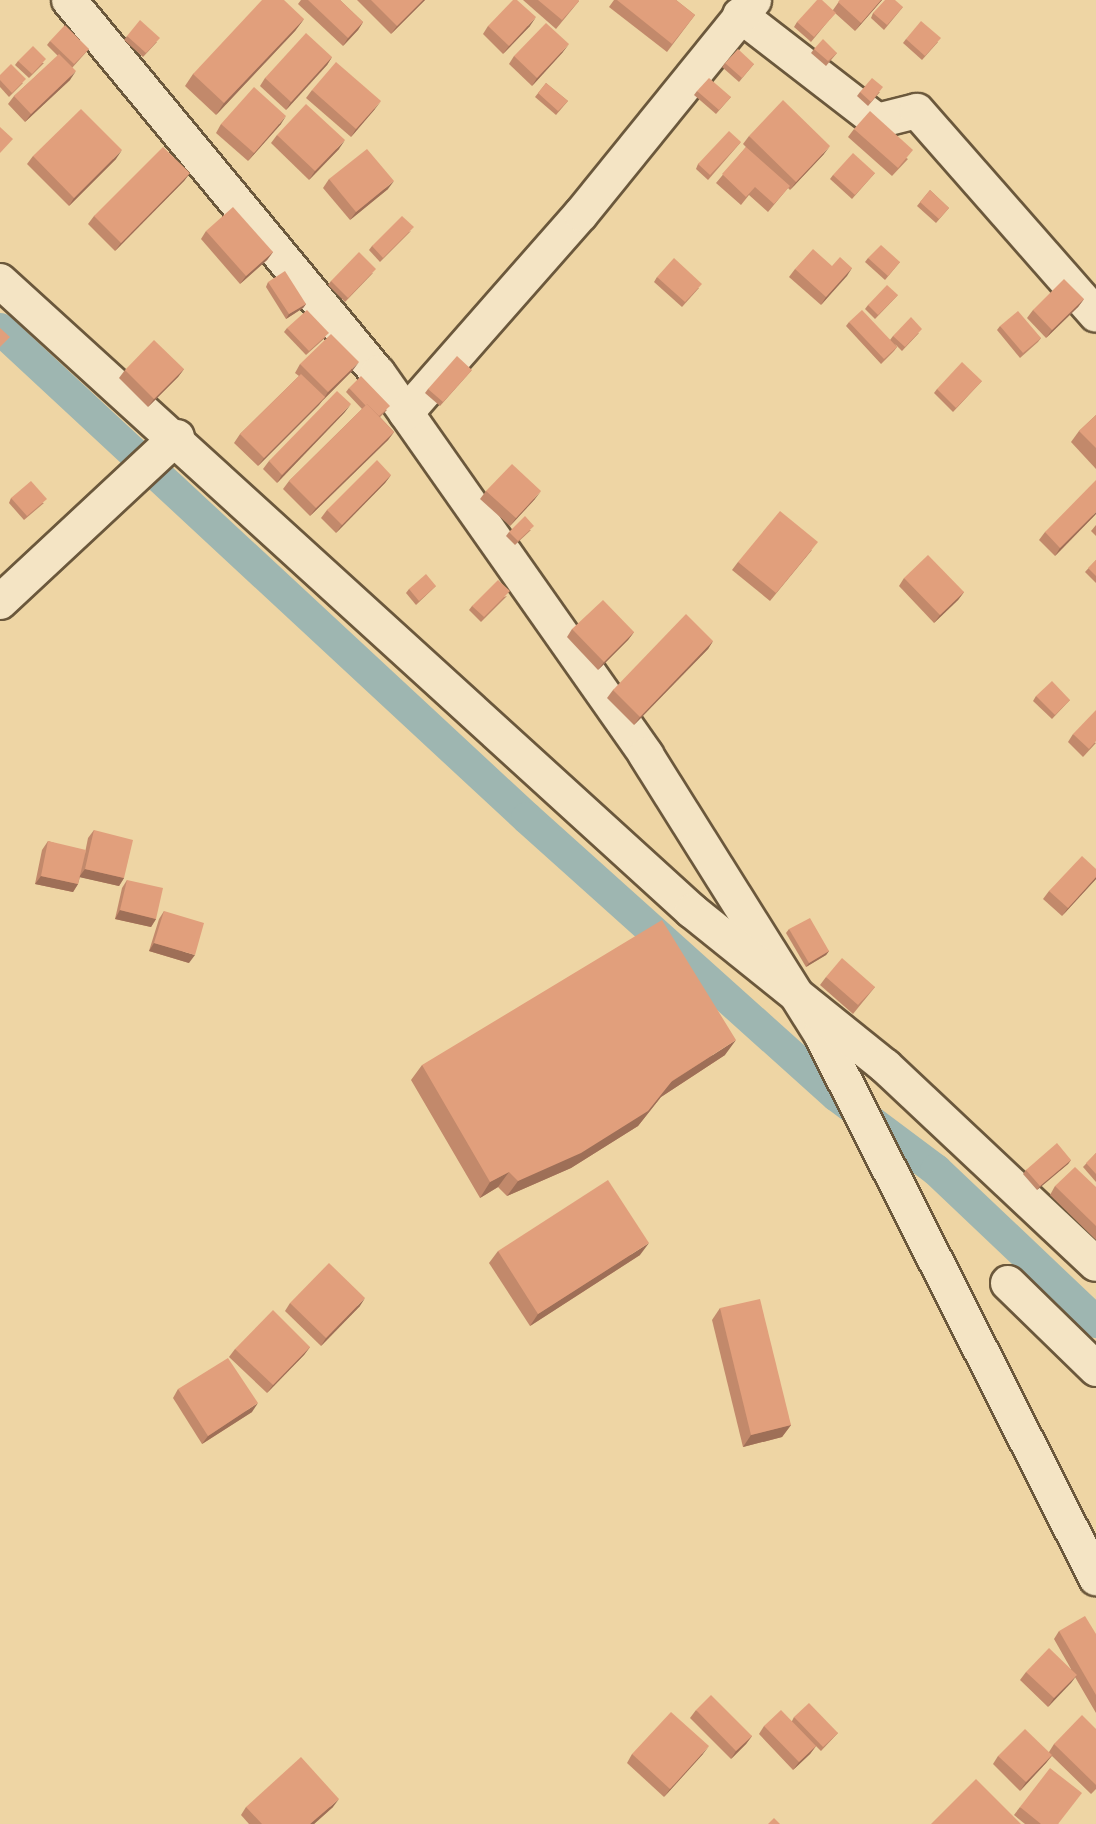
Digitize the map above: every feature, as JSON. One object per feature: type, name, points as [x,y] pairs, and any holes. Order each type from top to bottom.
[{"type":"street","points":[[69,0],[269,239],[406,413],[646,755],[800,996],[821,1034],[916,1216],[1096,1578]]},
{"type":"street","points":[[406,413],[581,214],[747,7],[877,121],[917,111],[1096,315]]},
{"type":"street","points":[[0,281],[170,444],[692,911],[885,1066],[1096,1264]]},
{"type":"street","points":[[0,602],[170,444]]},
{"type":"street","points":[[1008,1283],[1096,1369]]},
{"type":"building","points":[[262,0],[284,0],[304,19],[224,103],[193,74]]},
{"type":"building","points":[[308,0],[340,0],[363,22],[348,38]]},
{"type":"building","points":[[371,0],[423,0],[397,26]]},
{"type":"building","points":[[513,0],[536,17],[509,46],[488,26]]},
{"type":"building","points":[[538,0],[578,0],[579,1],[562,20]]},
{"type":"building","points":[[617,0],[676,0],[695,15],[672,44]]},
{"type":"building","points":[[817,0],[822,0],[836,13],[814,37],[797,22]]},
{"type":"building","points":[[881,0],[861,23],[838,2]]},
{"type":"building","points":[[885,0],[895,0],[903,7],[887,25],[873,13]]},
{"type":"building","points":[[140,20],[160,38],[146,53],[127,36]]},
{"type":"building","points":[[921,21],[941,38],[925,56],[906,39]]},
{"type":"building","points":[[546,23],[569,44],[537,78],[514,56]]},
{"type":"building","points":[[65,25],[89,49],[74,64],[50,41]]},
{"type":"building","points":[[306,33],[332,57],[291,102],[265,78]]},
{"type":"building","points":[[823,39],[837,53],[828,61],[814,49]]},
{"type":"building","points":[[33,46],[46,59],[32,74],[18,61]]},
{"type":"building","points":[[738,49],[754,64],[742,78],[725,63]]},
{"type":"building","points":[[59,54],[76,71],[31,114],[14,96]]},
{"type":"building","points":[[336,62],[381,101],[356,129],[312,90]]},
{"type":"building","points":[[11,64],[26,79],[12,93],[0,80],[0,75]]},
{"type":"building","points":[[709,78],[731,97],[719,110],[697,91]]},
{"type":"building","points":[[872,78],[883,87],[871,102],[860,92]]},
{"type":"building","points":[[546,83],[568,101],[558,111],[538,93]]},
{"type":"building","points":[[254,87],[286,116],[254,153],[221,124]]},
{"type":"building","points":[[783,100],[830,146],[796,182],[749,136]]},
{"type":"building","points":[[306,104],[345,140],[315,171],[277,135]]},
{"type":"building","points":[[81,109],[122,150],[74,198],[33,156]]},
{"type":"building","points":[[870,111],[913,150],[898,168],[854,129]]},
{"type":"building","points":[[0,127],[13,139],[0,153]]},
{"type":"building","points":[[729,131],[741,142],[710,175],[698,164]]},
{"type":"building","points":[[163,147],[190,173],[121,243],[94,216]]},
{"type":"building","points":[[746,147],[790,186],[774,204],[755,187],[746,197],[722,174]]},
{"type":"building","points":[[367,149],[394,181],[356,212],[329,179]]},
{"type":"building","points":[[853,153],[875,173],[855,195],[833,175]]},
{"type":"building","points":[[930,190],[949,208],[939,219],[920,202]]},
{"type":"building","points":[[233,207],[273,252],[246,276],[206,231]]},
{"type":"building","points":[[402,216],[414,227],[383,258],[372,246]]},
{"type":"building","points":[[881,245],[900,262],[888,276],[868,258]]},
{"type":"building","points":[[813,249],[832,266],[840,257],[852,268],[826,297],[795,269]]},
{"type":"building","points":[[359,252],[376,269],[348,298],[331,281]]},
{"type":"building","points":[[674,258],[702,284],[685,302],[657,277]]},
{"type":"building","points":[[285,271],[306,304],[289,314],[268,282]]},
{"type":"building","points":[[1064,279],[1084,299],[1052,330],[1033,310]]},
{"type":"building","points":[[887,285],[898,295],[878,315],[868,305]]},
{"type":"building","points":[[307,310],[329,333],[309,351],[287,328]]},
{"type":"building","points":[[862,310],[897,347],[884,359],[849,322]]},
{"type":"building","points":[[1018,311],[1041,338],[1023,353],[1000,326]]},
{"type":"building","points":[[911,317],[922,329],[905,347],[893,336]]},
{"type":"building","points":[[0,328],[10,337],[0,347]]},
{"type":"building","points":[[331,334],[359,362],[328,392],[300,364]]},
{"type":"building","points":[[154,340],[184,369],[154,399],[125,370]]},
{"type":"building","points":[[457,356],[472,370],[443,402],[428,389]]},
{"type":"building","points":[[962,362],[982,381],[956,408],[937,389]]},
{"type":"building","points":[[301,374],[325,397],[264,458],[240,434]]},
{"type":"building","points":[[361,376],[390,406],[379,416],[349,388]]},
{"type":"building","points":[[337,391],[351,404],[282,475],[269,461]]},
{"type":"building","points":[[367,404],[394,432],[316,508],[289,481]]},
{"type":"building","points":[[1096,415],[1096,448],[1079,431]]},
{"type":"building","points":[[377,460],[391,475],[342,525],[327,510]]},
{"type":"building","points":[[512,464],[541,491],[516,518],[486,491]]},
{"type":"building","points":[[1096,480],[1096,512],[1060,548],[1045,532]]},
{"type":"building","points":[[31,481],[47,499],[27,516],[11,498]]},
{"type":"building","points":[[780,511],[818,542],[776,593],[738,562]]},
{"type":"building","points":[[525,516],[534,526],[518,541],[509,532]]},
{"type":"building","points":[[928,555],[964,592],[940,615],[904,578]]},
{"type":"building","points":[[1096,560],[1096,576],[1088,568]]},
{"type":"building","points":[[426,574],[436,586],[419,601],[409,589]]},
{"type":"building","points":[[498,580],[510,591],[484,617],[472,606]]},
{"type":"building","points":[[603,600],[634,632],[604,662],[572,629]]},
{"type":"building","points":[[686,614],[713,641],[640,717],[613,690]]},
{"type":"building","points":[[1052,681],[1070,700],[1055,715],[1036,696]]},
{"type":"building","points":[[1096,710],[1096,741],[1089,749],[1073,734]]},
{"type":"building","points":[[94,830],[133,840],[124,878],[85,869]]},
{"type":"building","points":[[48,841],[86,850],[78,884],[41,876]]},
{"type":"building","points":[[1082,856],[1096,869],[1096,877],[1068,908],[1049,891]]},
{"type":"building","points":[[127,880],[163,888],[156,919],[120,910]]},
{"type":"building","points":[[164,911],[204,923],[195,955],[154,943]]},
{"type":"building","points":[[810,918],[829,951],[809,963],[789,929]]},
{"type":"building","points":[[662,920],[736,1040],[672,1081],[648,1111],[581,1153],[518,1181],[509,1172],[490,1182],[422,1065]]},
{"type":"building","points":[[842,958],[875,987],[858,1005],[826,977]]},
{"type":"building","points":[[1057,1143],[1071,1160],[1040,1186],[1026,1170]]},
{"type":"building","points":[[1096,1153],[1096,1174],[1086,1163]]},
{"type":"building","points":[[1075,1167],[1096,1187],[1096,1226],[1055,1186]]},
{"type":"building","points":[[608,1180],[649,1243],[538,1314],[498,1251]]},
{"type":"building","points":[[329,1263],[365,1298],[326,1338],[290,1303]]},
{"type":"building","points":[[760,1299],[791,1425],[751,1435],[720,1308]]},
{"type":"building","points":[[273,1310],[310,1347],[273,1385],[235,1349]]},
{"type":"building","points":[[228,1358],[258,1403],[208,1436],[178,1389]]},
{"type":"building","points":[[1085,1616],[1096,1634],[1096,1695],[1059,1631]]},
{"type":"building","points":[[1049,1648],[1077,1675],[1054,1698],[1026,1672]]},
{"type":"building","points":[[711,1695],[752,1736],[736,1751],[696,1710]]},
{"type":"building","points":[[809,1703],[838,1733],[823,1747],[794,1717]]},
{"type":"building","points":[[781,1710],[816,1746],[799,1762],[764,1726]]},
{"type":"building","points":[[671,1712],[709,1746],[670,1789],[632,1754]]},
{"type":"building","points":[[1082,1715],[1096,1729],[1096,1785],[1054,1744]]},
{"type":"building","points":[[1025,1729],[1052,1755],[1026,1782],[998,1756]]},
{"type":"building","points":[[301,1757],[339,1799],[310,1824],[262,1824],[246,1807]]},
{"type":"building","points":[[1050,1768],[1082,1793],[1058,1824],[1041,1824],[1020,1807]]},
{"type":"building","points":[[976,1779],[1021,1824],[931,1824]]},
{"type":"waterway","points":[[0,329],[527,818],[837,1096],[936,1170],[1096,1322]]}]
